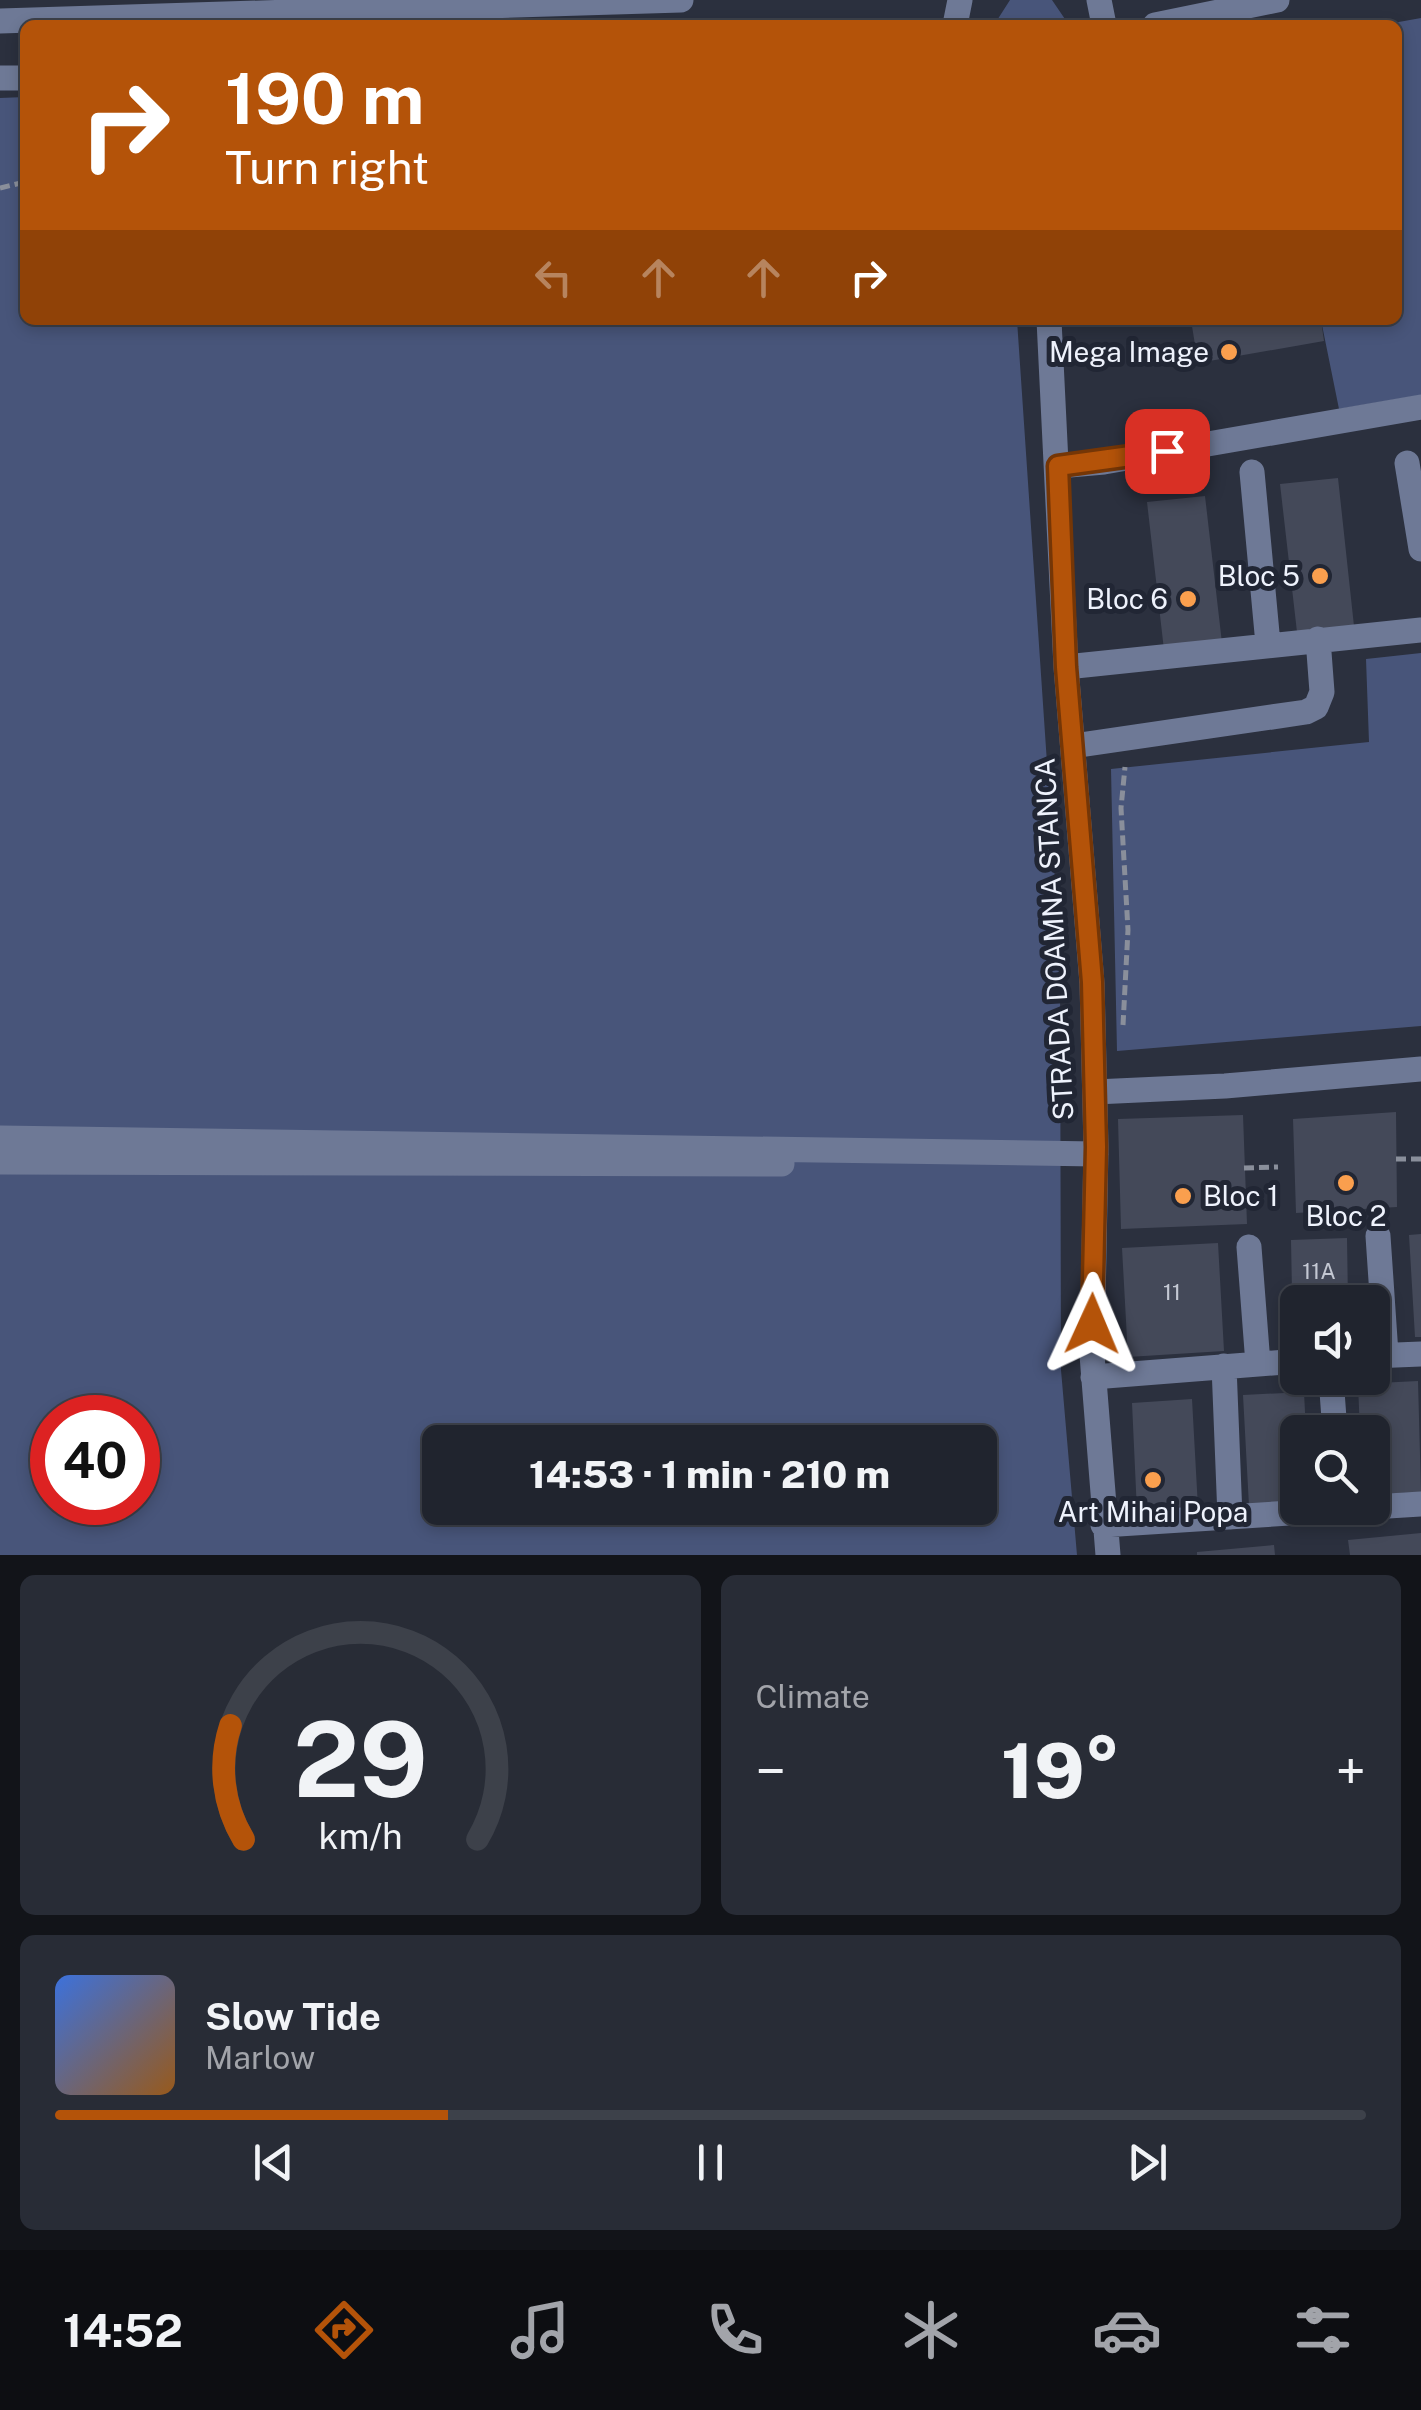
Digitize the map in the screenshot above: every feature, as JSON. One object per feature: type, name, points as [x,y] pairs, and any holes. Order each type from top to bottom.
[{"type":"street","points":[[4,14],[294,18],[681,0]]},
{"type":"street","points":[[1180,20],[1278,0]]},
{"type":"street","name":"STRADA DOAMNA STANCA","points":[[1049,325],[1066,667],[1092,982],[1096,1154],[1093,1377],[1108,1555]]},
{"type":"street","points":[[1058,466],[1104,462],[1421,408]]},
{"type":"street","points":[[1408,462],[1421,548]]},
{"type":"street","points":[[1252,472],[1268,644]]},
{"type":"street","points":[[1066,667],[1421,630]]},
{"type":"street","points":[[1073,746],[1306,712],[1316,707],[1322,692],[1318,638]]},
{"type":"street","points":[[1095,1092],[1224,1086],[1421,1069]]},
{"type":"street","points":[[0,1138],[1096,1154]]},
{"type":"street","points":[[0,1162],[1024,1165],[1040,1156]]},
{"type":"street","points":[[1378,1236],[1379,1285]]},
{"type":"street","points":[[1250,1247],[1258,1364]]},
{"type":"street","points":[[1390,1355],[1421,1354]]},
{"type":"street","points":[[1093,1377],[1280,1362]]},
{"type":"street","points":[[1224,1366],[1230,1517]]},
{"type":"street","points":[[1390,1506],[1421,1504]]},
{"type":"street","points":[[1103,1525],[1280,1513]]},
{"type":"path","points":[[1123,739],[1122,858],[1128,930],[1124,1034]]},
{"type":"path","points":[[1396,1159],[1421,1159]]},
{"type":"path","points":[[1244,1168],[1278,1167]]},
{"type":"shaded area","points":[[1010,0],[1052,0],[1066,20],[997,20]]},
{"type":"shaded area","points":[[1421,18],[1421,395],[1339,409],[1322,325],[1402,325],[1402,21]]},
{"type":"shaded area","points":[[20,97],[20,325],[1017,325],[1060,955],[1061,1370],[1077,1555],[0,1555],[0,98]]},
{"type":"shaded area","points":[[1421,653],[1421,1026],[1117,1051],[1111,769],[1369,742],[1366,659]]},
{"type":"building","name":"Mega Image","points":[[1192,325],[1322,325],[1324,341],[1198,363]]},
{"type":"building","name":"Bloc 5","points":[[1338,478],[1354,626],[1297,632],[1280,484]]},
{"type":"building","name":"Bloc 6","points":[[1205,496],[1222,643],[1164,650],[1147,502]]},
{"type":"building","name":"Bloc 2","points":[[1396,1112],[1397,1207],[1296,1213],[1293,1119]]},
{"type":"building","name":"Bloc 1","points":[[1243,1115],[1247,1224],[1121,1229],[1118,1119]]},
{"type":"building","points":[[1421,1234],[1421,1337],[1415,1337],[1409,1235]]},
{"type":"building","points":[[1347,1238],[1348,1285],[1292,1285],[1291,1240]]},
{"type":"building","points":[[1218,1243],[1224,1351],[1128,1357],[1122,1248]]},
{"type":"building","points":[[1418,1381],[1421,1492],[1390,1493],[1390,1415],[1359,1415],[1358,1395],[1390,1395],[1390,1382]]},
{"type":"building","points":[[1243,1395],[1304,1395],[1305,1415],[1280,1415],[1280,1504],[1249,1506]]},
{"type":"building","points":[[1192,1399],[1198,1508],[1137,1512],[1132,1403]]},
{"type":"building","points":[[1421,1533],[1421,1555],[1350,1555],[1348,1540]]},
{"type":"building","points":[[1274,1545],[1275,1555],[1197,1555],[1197,1552]]},
{"type":"place","name":"Mega Image","points":[[1229,352]]},
{"type":"place","name":"Bloc 5","points":[[1320,576]]},
{"type":"place","name":"Bloc 6","points":[[1188,599]]},
{"type":"place","name":"Bloc 2","points":[[1346,1183]]},
{"type":"place","name":"Bloc 1","points":[[1183,1196]]},
{"type":"place","name":"Art Mihai Popa","points":[[1153,1480]]},
{"type":"route","points":[[1092,1324],[1096,1147],[1092,982],[1066,667],[1058,466],[1167,451]]}]
